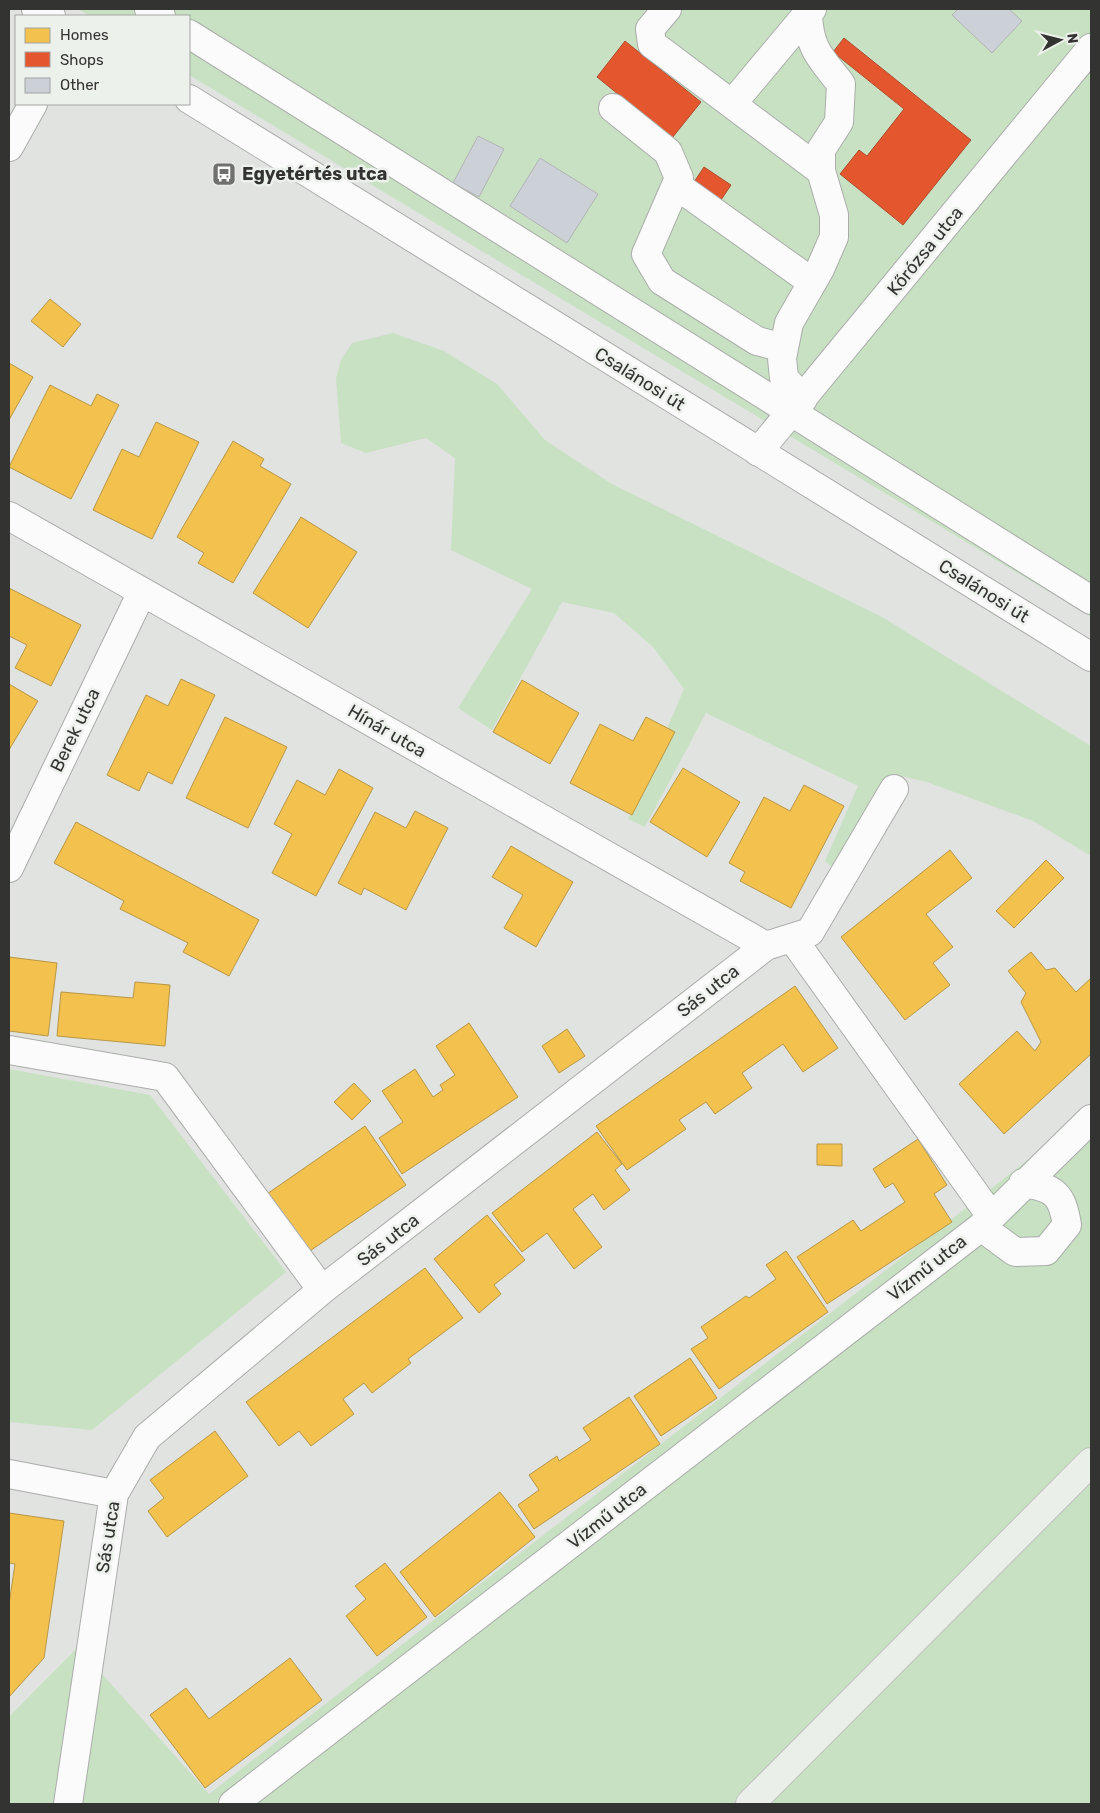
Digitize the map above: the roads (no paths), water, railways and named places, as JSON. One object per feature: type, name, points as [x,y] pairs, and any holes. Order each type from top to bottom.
[{"type":"main road","points":[[750,1804],[1091,1462]]},
{"type":"street","points":[[36,9],[49,15]]},
{"type":"street","points":[[667,9],[650,29],[652,44],[821,171]]},
{"type":"street","points":[[732,104],[810,11]]},
{"type":"street","points":[[798,405],[784,378],[782,358],[789,323],[834,237],[834,215],[821,171],[821,150],[839,122],[841,84],[818,54],[809,35],[810,11]]},
{"type":"street","points":[[190,35],[798,405],[1091,600]]},
{"type":"street","name":"Kőrózsa utca","points":[[758,452],[1091,48]]},
{"type":"street","name":"Csalánosi út","points":[[190,100],[1091,657]]},
{"type":"street","points":[[9,147],[32,105]]},
{"type":"street","points":[[613,108],[668,152],[679,178],[646,254],[662,282],[757,342],[784,348]]},
{"type":"street","points":[[676,185],[812,282]]},
{"type":"street","name":"Hínár utca","points":[[9,516],[766,946]]},
{"type":"street","name":"Berek utca","points":[[9,868],[142,592]]},
{"type":"street","name":"Sás utca","points":[[68,1804],[114,1494],[147,1437],[322,1290],[766,946],[810,932],[894,789]]},
{"type":"street","points":[[792,938],[986,1222]]},
{"type":"street","points":[[9,1050],[165,1077],[322,1290]]},
{"type":"street","name":"Vízmű utca","points":[[233,1804],[986,1222],[1091,1119]]},
{"type":"street","name":"Vízmű utca","points":[[986,1222],[1016,1252],[1046,1251],[1059,1238],[1067,1225],[1064,1207],[1055,1192],[1042,1186],[1024,1183]]},
{"type":"street","points":[[9,1474],[114,1494]]},
{"type":"place","name":"Egyetértés utca","points":[[224,174]]}]
